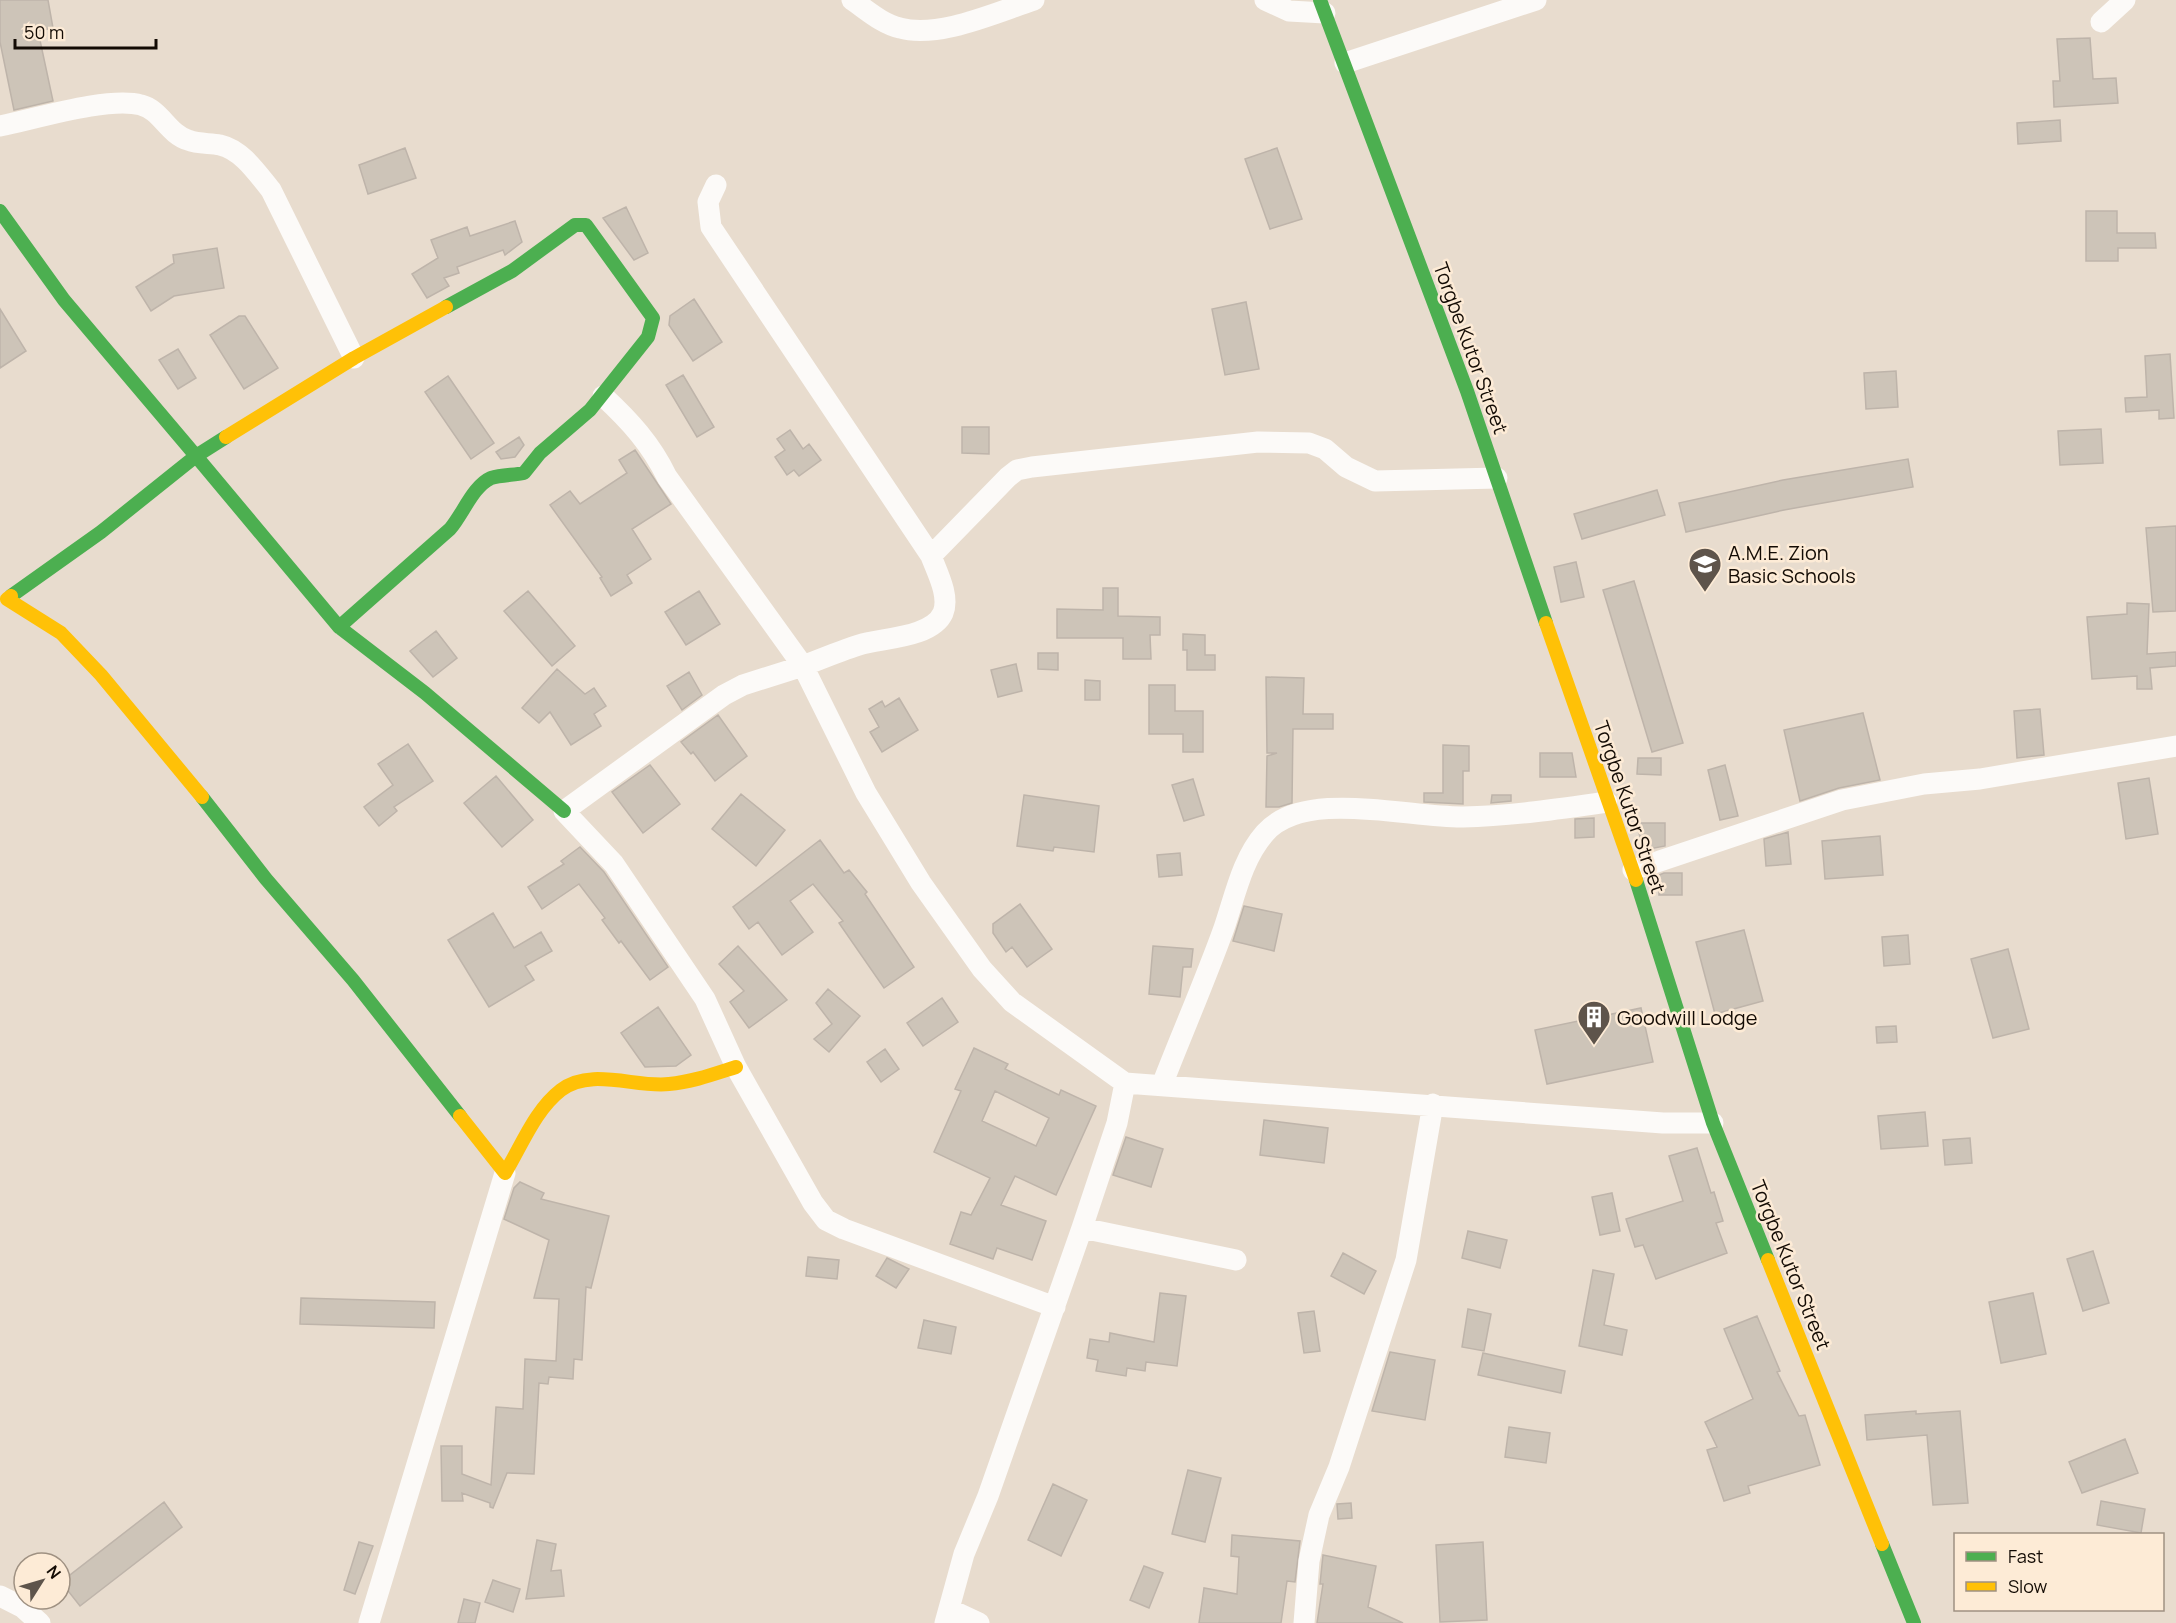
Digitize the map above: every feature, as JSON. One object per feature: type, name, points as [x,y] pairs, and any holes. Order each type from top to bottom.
[{"type":"street","points":[[852,0],[898,28],[914,31],[958,24],[1034,0]]},
{"type":"street","points":[[1265,0],[1289,11],[1323,6]]},
{"type":"street","points":[[1345,63],[1536,0]]},
{"type":"street","points":[[2101,22],[2125,0]]},
{"type":"street","name":"Torgbe Kutor Street","points":[[1323,6],[1463,380],[1607,802],[1633,870],[1713,1124],[1914,1623]]},
{"type":"street","points":[[0,126],[113,103],[140,104],[159,117],[175,134],[188,141],[231,149],[255,170],[271,190],[354,358]]},
{"type":"street","points":[[564,812],[724,695],[742,686],[861,645],[900,638],[933,625],[943,613],[944,592],[932,556],[711,227],[708,202],[716,185]]},
{"type":"street","points":[[0,212],[64,300],[339,627],[425,693],[564,812],[614,864],[705,999],[736,1067],[813,1203],[826,1220],[1055,1307]]},
{"type":"street","points":[[2,600],[101,532],[196,456],[354,358],[512,271],[575,225],[581,224],[593,232],[653,318],[648,337],[603,396],[540,453],[525,473],[492,478],[480,485],[462,516],[450,529],[339,627]]},
{"type":"street","points":[[603,396],[636,427],[655,453],[667,477],[803,666],[866,793],[921,883],[982,969],[1012,1002],[1125,1083],[1433,1104],[1663,1123],[1713,1124]]},
{"type":"street","points":[[932,556],[1008,477],[1017,470],[1032,467],[1258,442],[1288,441],[1325,449],[1353,472],[1376,481],[1497,478]]},
{"type":"street","points":[[2,600],[33,613],[61,633],[101,675],[196,789],[266,879],[353,980],[505,1173]]},
{"type":"street","points":[[1633,870],[1842,800],[1924,784],[1980,779],[2176,746]]},
{"type":"street","points":[[1162,1084],[1223,930],[1250,852],[1266,831],[1285,818],[1305,812],[1348,809],[1461,817],[1517,814],[1607,802]]},
{"type":"street","points":[[369,1623],[505,1173],[552,1097],[572,1084],[594,1078],[658,1086],[674,1084],[736,1067]]},
{"type":"street","points":[[979,1623],[947,1616],[964,1554],[988,1496],[1082,1228],[1117,1123],[1125,1083]]},
{"type":"street","points":[[1304,1623],[1309,1561],[1319,1515],[1339,1467],[1406,1260],[1433,1104]]},
{"type":"street","points":[[1082,1228],[1236,1260]]},
{"type":"street","points":[[0,1596],[22,1607],[40,1623]]},
{"type":"building","points":[[0,0],[48,0],[53,28],[38,31],[53,101],[14,110],[0,42]]},
{"type":"building","points":[[2090,38],[2093,79],[2116,78],[2118,103],[2054,107],[2053,81],[2060,81],[2057,39]]},
{"type":"building","points":[[2060,120],[2061,141],[2018,144],[2017,123]]},
{"type":"building","points":[[405,148],[416,178],[368,194],[359,165]]},
{"type":"building","points":[[1277,148],[1302,219],[1270,229],[1245,159]]},
{"type":"building","points":[[626,207],[648,253],[634,260],[603,218]]},
{"type":"building","points":[[2086,211],[2117,211],[2117,233],[2155,233],[2156,248],[2118,248],[2118,261],[2086,261]]},
{"type":"building","points":[[515,221],[522,242],[505,255],[503,250],[457,267],[459,273],[444,278],[449,286],[427,298],[412,274],[438,258],[431,240],[467,227],[470,236]]},
{"type":"building","points":[[217,248],[224,288],[174,296],[151,311],[136,287],[174,263],[173,255]]},
{"type":"building","points":[[694,299],[722,342],[693,361],[669,325],[670,316]]},
{"type":"building","points":[[1246,302],[1259,369],[1225,375],[1212,309]]},
{"type":"building","points":[[0,309],[26,351],[0,368]]},
{"type":"building","points":[[239,316],[245,316],[278,368],[244,389],[210,335]]},
{"type":"building","points":[[178,349],[196,378],[178,389],[159,360]]},
{"type":"building","points":[[2170,354],[2174,418],[2159,419],[2159,410],[2126,412],[2125,398],[2147,397],[2145,356]]},
{"type":"building","points":[[1896,371],[1898,407],[1866,409],[1864,373]]},
{"type":"building","points":[[683,375],[714,427],[697,437],[666,385]]},
{"type":"building","points":[[448,376],[494,443],[471,459],[425,392]]},
{"type":"building","points":[[962,427],[989,427],[989,454],[962,453]]},
{"type":"building","points":[[2101,429],[2103,463],[2060,465],[2058,431]]},
{"type":"building","points":[[790,430],[803,449],[809,444],[821,460],[799,476],[794,470],[787,475],[775,457],[785,450],[777,439]]},
{"type":"building","points":[[519,437],[524,445],[515,457],[501,459],[496,452]]},
{"type":"building","points":[[635,450],[671,504],[632,529],[651,559],[627,575],[632,583],[611,596],[600,578],[602,577],[550,505],[570,491],[580,504],[627,473],[619,460]]},
{"type":"building","points":[[1908,459],[1913,487],[1784,510],[1686,532],[1679,503],[1783,480]]},
{"type":"building","points":[[1657,490],[1665,515],[1582,539],[1574,514]]},
{"type":"building","points":[[2176,526],[2176,611],[2153,612],[2146,528]]},
{"type":"building","points":[[1576,562],[1584,597],[1561,602],[1554,567]]},
{"type":"building","points":[[1634,581],[1683,743],[1652,752],[1603,590]]},
{"type":"building","points":[[1103,588],[1118,588],[1118,616],[1160,617],[1160,635],[1150,635],[1151,659],[1123,659],[1123,638],[1057,638],[1057,609],[1103,610]]},
{"type":"building","points":[[528,591],[575,646],[552,666],[504,611]]},
{"type":"building","points":[[699,591],[720,624],[686,645],[665,612]]},
{"type":"building","points":[[2127,603],[2149,604],[2147,654],[2176,652],[2176,666],[2150,668],[2152,689],[2137,689],[2137,676],[2092,679],[2087,617],[2127,614]]},
{"type":"building","points":[[436,631],[457,658],[433,677],[410,651]]},
{"type":"building","points":[[1183,634],[1205,635],[1205,655],[1215,655],[1215,670],[1187,670],[1187,650],[1183,650]]},
{"type":"building","points":[[1038,653],[1058,653],[1058,670],[1038,669]]},
{"type":"building","points":[[1016,664],[1022,691],[998,697],[991,670]]},
{"type":"building","points":[[557,669],[585,694],[594,688],[606,706],[594,714],[601,726],[571,745],[550,712],[539,723],[522,708]]},
{"type":"building","points":[[689,672],[702,695],[682,710],[667,686]]},
{"type":"building","points":[[1266,677],[1304,678],[1303,714],[1333,714],[1333,729],[1293,729],[1292,803],[1279,807],[1266,807],[1267,756],[1277,753],[1267,753]]},
{"type":"building","points":[[1085,680],[1100,681],[1100,700],[1085,700]]},
{"type":"building","points":[[1149,685],[1175,685],[1175,711],[1203,711],[1203,752],[1183,752],[1183,734],[1149,734]]},
{"type":"building","points":[[899,698],[918,730],[882,752],[870,732],[879,727],[869,709],[882,701],[885,707]]},
{"type":"building","points":[[2040,709],[2044,755],[2017,758],[2014,711]]},
{"type":"building","points":[[1863,713],[1880,780],[1839,788],[1800,801],[1784,730]]},
{"type":"building","points":[[718,715],[747,756],[715,781],[693,752],[691,754],[681,742]]},
{"type":"building","points":[[408,744],[433,781],[394,807],[397,811],[379,826],[364,807],[393,785],[378,764]]},
{"type":"building","points":[[1443,745],[1469,746],[1469,771],[1463,771],[1463,804],[1424,802],[1424,793],[1443,793]]},
{"type":"building","points":[[1540,753],[1572,753],[1576,777],[1540,777]]},
{"type":"building","points":[[1638,758],[1661,758],[1661,775],[1637,774]]},
{"type":"building","points":[[650,765],[680,804],[643,833],[612,792]]},
{"type":"building","points":[[1725,765],[1738,816],[1720,820],[1708,770]]},
{"type":"building","points":[[496,776],[533,820],[502,847],[464,803]]},
{"type":"building","points":[[2149,778],[2158,834],[2126,839],[2118,783]]},
{"type":"building","points":[[1193,779],[1204,815],[1184,821],[1172,785]]},
{"type":"building","points":[[741,794],[785,830],[756,866],[712,829]]},
{"type":"building","points":[[1024,795],[1099,806],[1094,852],[1054,847],[1053,851],[1017,846]]},
{"type":"building","points":[[1492,795],[1511,795],[1511,801],[1491,803]]},
{"type":"building","points":[[1594,818],[1594,837],[1575,838],[1575,819]]},
{"type":"building","points":[[1636,823],[1665,823],[1665,846],[1644,850]]},
{"type":"building","points":[[1788,832],[1791,864],[1766,866],[1764,839]]},
{"type":"building","points":[[1880,836],[1883,875],[1825,879],[1822,841]]},
{"type":"building","points":[[820,840],[844,873],[849,870],[867,892],[865,894],[914,967],[884,988],[839,923],[843,921],[813,884],[790,901],[813,932],[782,955],[758,922],[749,929],[733,907]]},
{"type":"building","points":[[580,847],[604,872],[668,967],[650,980],[621,941],[619,943],[602,920],[605,918],[579,884],[542,909],[528,887],[564,864],[561,861]]},
{"type":"building","points":[[1180,853],[1182,875],[1159,877],[1157,855]]},
{"type":"building","points":[[1682,873],[1682,895],[1659,895],[1659,875]]},
{"type":"building","points":[[1020,904],[1052,949],[1027,967],[1012,947],[1006,952],[993,933],[993,924]]},
{"type":"building","points":[[1244,906],[1282,914],[1274,951],[1233,941]]},
{"type":"building","points":[[493,913],[514,948],[541,932],[552,951],[525,966],[534,980],[489,1007],[448,940]]},
{"type":"building","points":[[1744,930],[1763,1001],[1715,1014],[1696,942]]},
{"type":"building","points":[[1908,935],[1910,964],[1884,966],[1882,937]]},
{"type":"building","points":[[738,946],[787,1000],[749,1028],[730,1002],[744,991],[719,964]]},
{"type":"building","points":[[1153,946],[1193,949],[1191,967],[1183,967],[1180,997],[1149,994]]},
{"type":"building","points":[[2008,949],[2029,1029],[1993,1038],[1971,959]]},
{"type":"building","points":[[828,989],[860,1016],[829,1052],[814,1039],[832,1024],[816,1003]]},
{"type":"building","points":[[942,998],[958,1022],[923,1046],[907,1023]]},
{"type":"building","points":[[658,1007],[691,1055],[676,1066],[645,1067],[621,1033]]},
{"type":"building","name":"Goodwill Lodge","points":[[1641,1008],[1653,1062],[1547,1084],[1535,1030]]},
{"type":"building","points":[[1896,1026],[1897,1042],[1877,1043],[1876,1027]]},
{"type":"building","points":[[974,1048],[1008,1064],[1005,1069],[1059,1095],[1061,1090],[1096,1106],[1056,1195],[1015,1176],[1001,1205],[1046,1221],[1032,1260],[997,1248],[993,1259],[950,1244],[961,1212],[971,1215],[990,1178],[934,1152],[961,1091],[955,1089]],"holes":[[[995,1091],[1049,1118],[1036,1146],[982,1121]]]},
{"type":"building","points":[[885,1049],[899,1069],[881,1082],[867,1062]]},
{"type":"building","points":[[1925,1112],[1928,1146],[1881,1149],[1878,1116]]},
{"type":"building","points":[[1264,1120],[1328,1128],[1324,1163],[1260,1155]]},
{"type":"building","points":[[1126,1137],[1163,1149],[1151,1187],[1113,1175]]},
{"type":"building","points":[[1970,1138],[1972,1163],[1945,1165],[1943,1140]]},
{"type":"building","points":[[1697,1148],[1711,1193],[1714,1192],[1723,1221],[1716,1223],[1727,1253],[1656,1279],[1643,1245],[1635,1247],[1626,1219],[1683,1201],[1669,1156]]},
{"type":"building","points":[[520,1182],[544,1193],[541,1199],[609,1216],[591,1288],[586,1287],[582,1360],[574,1359],[573,1379],[549,1377],[548,1384],[539,1383],[534,1474],[507,1473],[493,1508],[490,1507],[490,1503],[462,1493],[463,1501],[442,1501],[441,1446],[462,1446],[462,1474],[491,1485],[496,1407],[523,1409],[525,1359],[556,1361],[559,1299],[534,1298],[549,1240],[504,1219],[514,1188]]},
{"type":"building","points":[[1612,1193],[1620,1231],[1600,1235],[1592,1197]]},
{"type":"building","points":[[1468,1231],[1507,1240],[1500,1268],[1462,1258]]},
{"type":"building","points":[[2093,1251],[2109,1303],[2083,1311],[2067,1259]]},
{"type":"building","points":[[1343,1253],[1376,1271],[1364,1294],[1331,1276]]},
{"type":"building","points":[[808,1257],[839,1260],[837,1279],[806,1276]]},
{"type":"building","points":[[887,1258],[909,1269],[896,1288],[876,1276]]},
{"type":"building","points":[[1593,1270],[1614,1274],[1604,1325],[1627,1330],[1622,1355],[1579,1346]]},
{"type":"building","points":[[1160,1293],[1186,1296],[1177,1366],[1146,1362],[1145,1371],[1127,1368],[1126,1376],[1096,1371],[1098,1360],[1087,1358],[1090,1339],[1109,1342],[1110,1333],[1154,1342]]},
{"type":"building","points":[[2033,1293],[2046,1354],[2001,1363],[1989,1302]]},
{"type":"building","points":[[301,1298],[435,1302],[434,1328],[300,1324]]},
{"type":"building","points":[[1468,1309],[1491,1314],[1484,1351],[1462,1347]]},
{"type":"building","points":[[1314,1311],[1320,1351],[1304,1353],[1298,1313]]},
{"type":"building","points":[[1757,1316],[1780,1371],[1777,1372],[1799,1416],[1805,1415],[1820,1465],[1748,1486],[1750,1493],[1724,1501],[1707,1450],[1717,1447],[1705,1422],[1753,1399],[1724,1329]]},
{"type":"building","points":[[924,1320],[956,1327],[951,1354],[918,1348]]},
{"type":"building","points":[[1390,1352],[1435,1360],[1425,1420],[1372,1411]]},
{"type":"building","points":[[1483,1353],[1565,1371],[1561,1393],[1478,1375]]},
{"type":"building","points":[[1916,1411],[1916,1414],[1960,1411],[1968,1503],[1933,1505],[1927,1435],[1867,1440],[1865,1415]]},
{"type":"building","points":[[1509,1427],[1550,1433],[1546,1463],[1505,1457]]},
{"type":"building","points":[[2125,1439],[2138,1473],[2082,1493],[2069,1462]]},
{"type":"building","points":[[1188,1470],[1221,1478],[1205,1542],[1172,1534]]},
{"type":"building","points":[[1053,1484],[1087,1500],[1061,1556],[1028,1540]]},
{"type":"building","points":[[2101,1501],[2145,1509],[2141,1533],[2097,1525]]},
{"type":"building","points":[[164,1502],[182,1527],[80,1606],[72,1596],[72,1573]]},
{"type":"building","points":[[1351,1503],[1352,1518],[1338,1519],[1337,1504]]},
{"type":"building","points":[[1232,1535],[1300,1541],[1295,1582],[1287,1581],[1281,1623],[1199,1623],[1204,1588],[1237,1594],[1239,1557],[1231,1556]]},
{"type":"building","points":[[537,1540],[556,1544],[551,1571],[561,1570],[564,1596],[526,1599]]},
{"type":"building","points":[[359,1542],[373,1546],[355,1594],[344,1590]]},
{"type":"building","points":[[1483,1542],[1487,1620],[1440,1622],[1436,1545]]},
{"type":"building","points":[[1323,1555],[1376,1566],[1368,1607],[1403,1623],[1317,1623],[1323,1584],[1320,1584]]},
{"type":"building","points":[[1144,1566],[1163,1573],[1149,1608],[1130,1600]]},
{"type":"building","points":[[493,1580],[520,1589],[513,1612],[485,1602]]},
{"type":"building","points":[[464,1599],[480,1603],[475,1623],[458,1623]]},
{"type":"traffic: fast","points":[[1320,0],[1467,391],[1546,623]]},
{"type":"traffic: fast","points":[[0,211],[64,300],[196,456],[101,532],[11,596]]},
{"type":"traffic: fast","points":[[339,627],[450,529],[479,487],[491,478],[524,473],[540,453],[590,410],[648,337],[653,318],[586,225],[575,225],[512,271],[446,307]]},
{"type":"traffic: fast","points":[[226,437],[196,456],[339,627],[425,693],[564,811]]},
{"type":"traffic: fast","points":[[202,797],[266,879],[353,980],[460,1116]]},
{"type":"traffic: fast","points":[[1636,880],[1713,1123],[1768,1260]]},
{"type":"traffic: fast","points":[[1882,1544],[1914,1623]]},
{"type":"traffic: slow","points":[[226,437],[354,358],[446,307]]},
{"type":"traffic: slow","points":[[11,596],[7,599],[61,633],[101,675],[202,797]]},
{"type":"traffic: slow","points":[[1546,623],[1636,880]]},
{"type":"traffic: slow","points":[[460,1116],[505,1173],[544,1107],[561,1090],[573,1083],[600,1079],[669,1084],[695,1080],[736,1067]]},
{"type":"traffic: slow","points":[[1768,1260],[1882,1544]]},
{"type":"place","name":"A.M.E. Zion Basic Schools","points":[[1705,593]]},
{"type":"place","name":"Goodwill Lodge","points":[[1594,1046]]}]
